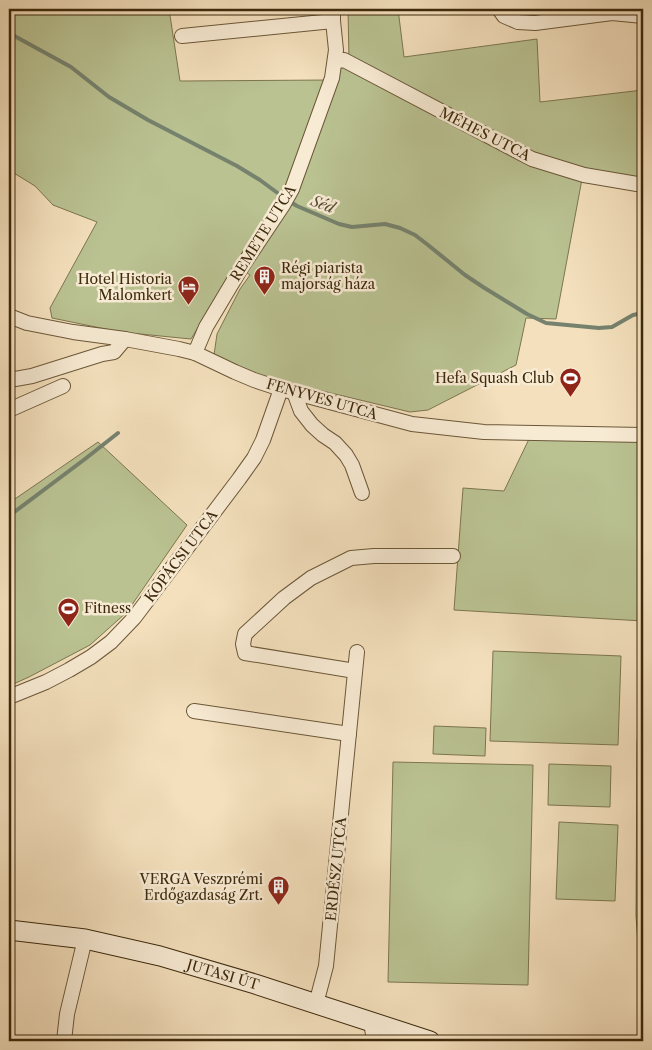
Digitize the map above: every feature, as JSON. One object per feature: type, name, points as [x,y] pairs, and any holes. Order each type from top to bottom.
[{"type":"street","points":[[499,9],[504,16],[518,22],[535,23],[612,13],[643,16]]},
{"type":"street","name":"REMETE UTCA","points":[[182,36],[333,15],[336,50],[336,61],[332,78],[292,189],[242,265],[206,327],[195,353]]},
{"type":"street","name":"MÉHES UTCA","points":[[336,61],[344,60],[532,159],[584,175],[643,185]]},
{"type":"street","name":"FENYVES UTCA","points":[[9,316],[27,323],[195,353],[254,380],[287,391],[412,424],[484,432],[643,435]]},
{"type":"street","points":[[9,379],[15,380],[32,376],[114,352],[125,339]]},
{"type":"street","points":[[9,410],[63,386]]},
{"type":"street","points":[[287,391],[312,425],[346,454],[362,493]]},
{"type":"street","name":"KOPÁCSI UTCA","points":[[9,697],[46,682],[91,657],[112,642],[134,618],[254,458],[287,391]]},
{"type":"street","points":[[355,671],[245,653],[243,644],[245,634],[284,598],[311,578],[351,558],[374,556],[453,556]]},
{"type":"street","name":"ERDÉSZ UTCA","points":[[316,1004],[326,966],[357,652]]},
{"type":"street","points":[[194,711],[349,734]]},
{"type":"street","name":"JUTASI ÚT","points":[[9,930],[85,939],[160,956],[430,1041]]},
{"type":"street","points":[[64,1041],[67,1014],[85,939]]},
{"type":"street","points":[[371,1022],[374,1041]]},
{"type":"green space","points":[[9,9],[169,9],[180,81],[330,80],[349,60],[348,9],[398,9],[404,57],[537,39],[540,102],[643,90],[643,186],[582,179],[556,319],[526,318],[516,365],[428,410],[410,412],[281,381],[247,371],[214,355],[217,334],[240,289],[250,275],[236,265],[191,339],[120,332],[52,318],[50,308],[97,222],[53,205],[35,186],[9,170]]},
{"type":"green space","points":[[530,437],[643,437],[643,621],[454,610],[463,488],[504,491]]},
{"type":"green space","points":[[98,442],[187,525],[127,612],[90,645],[9,686],[9,503]]},
{"type":"green space","points":[[643,649],[643,970],[640,970],[636,916],[637,744]]},
{"type":"green space","points":[[493,651],[621,656],[618,745],[490,741]]},
{"type":"green space","points":[[434,726],[486,728],[485,756],[433,754]]},
{"type":"green space","points":[[393,762],[533,765],[528,985],[388,982]]},
{"type":"green space","points":[[549,764],[611,766],[610,807],[548,805]]},
{"type":"green space","points":[[559,822],[618,825],[615,901],[556,899]]},
{"type":"waterway","name":"Séd","points":[[9,33],[71,67],[109,97],[148,120],[237,166],[283,197]]},
{"type":"waterway","name":"Séd","points":[[289,201],[339,224],[352,227],[385,224],[415,235],[465,275],[527,314],[546,323],[599,328],[612,327],[633,315],[643,313]]},
{"type":"waterway","points":[[9,516],[118,433]]},
{"type":"place","name":"Régi piarista majorság háza","points":[[265,295]]},
{"type":"place","name":"Hotel Historia Malomkert","points":[[188,306]]},
{"type":"place","name":"Hefa Squash Club","points":[[570,397]]},
{"type":"place","name":"Fitness","points":[[68,627]]},
{"type":"place","name":"VERGA Veszprémi Erdőgazdaság Zrt.","points":[[279,906]]}]
